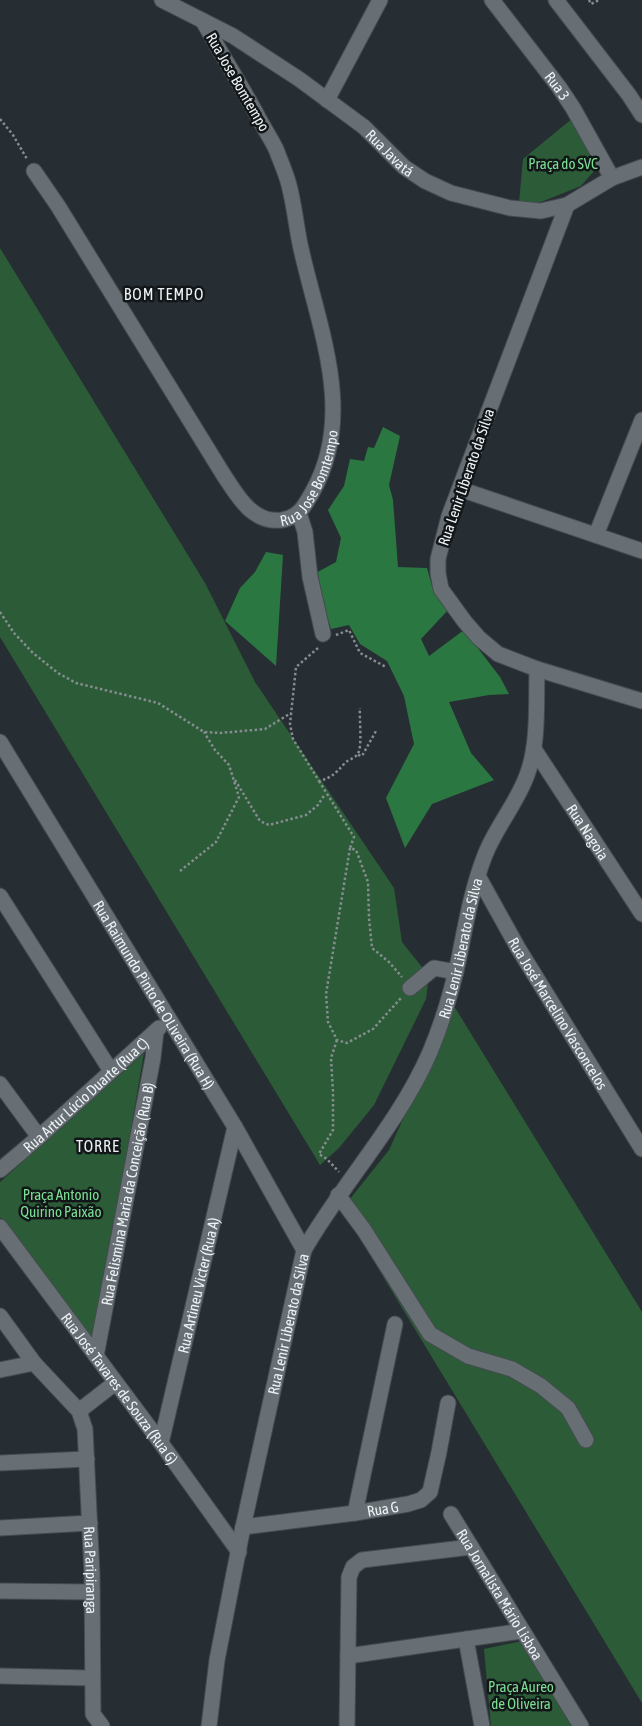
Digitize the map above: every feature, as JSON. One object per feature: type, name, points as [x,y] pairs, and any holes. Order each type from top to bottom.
[{"type":"street","points":[[327,100],[380,0]]},
{"type":"street","name":"Rua 3","points":[[492,0],[569,101],[612,178]]},
{"type":"street","points":[[556,0],[629,95],[642,115]]},
{"type":"street","name":"Rua Javatá","points":[[167,1],[233,36],[364,127],[404,167],[425,181],[451,192],[510,208],[541,211],[567,205],[612,178],[642,167]]},
{"type":"street","name":"Rua Jose Bomtempo","points":[[34,171],[58,206],[242,503],[253,513],[266,519],[288,519],[299,513],[316,486],[323,469],[332,429],[332,384],[325,345],[300,244],[289,182],[275,147],[203,21]]},
{"type":"street","name":"Rua Lenir Liberato da Silva","points":[[209,1726],[217,1660],[243,1527],[304,1250],[338,1195],[401,1108],[429,1054],[443,1019],[456,972],[466,918],[485,855],[528,774],[534,749],[537,669],[498,654],[465,622],[441,589],[438,559],[449,516],[567,205]]},
{"type":"street","points":[[596,535],[642,420]]},
{"type":"street","points":[[460,489],[642,551]]},
{"type":"street","points":[[299,513],[305,532],[310,577],[324,636]]},
{"type":"street","points":[[537,669],[642,701]]},
{"type":"street","name":"Rua Raimundo Pinto de OLiveira (Rua H)","points":[[0,742],[235,1127],[304,1250]]},
{"type":"street","name":"Rua Nagoia","points":[[534,749],[642,914]]},
{"type":"street","name":"Rua José Marcelino Vasconcelos","points":[[478,876],[518,948],[642,1149]]},
{"type":"street","points":[[0,896],[111,1071]]},
{"type":"street","points":[[412,986],[434,968],[456,972]]},
{"type":"street","name":"Rua Artur Lúcio Duarte (Rua C)","points":[[0,1170],[169,1019]]},
{"type":"street","name":"Rua Felismina Maria da Conceição (Rua B)","points":[[96,1356],[156,1031]]},
{"type":"street","points":[[0,1084],[39,1136]]},
{"type":"street","name":"Rua Artineu Victer (Rua A)","points":[[161,1443],[235,1127]]},
{"type":"street","points":[[338,1195],[364,1230],[430,1334],[468,1356],[512,1369],[541,1386],[568,1408],[586,1440]]},
{"type":"street","name":"Rua José Tavares de Souza (Rua G)","points":[[0,1227],[161,1443],[239,1552]]},
{"type":"street","points":[[0,1316],[34,1363],[79,1411],[115,1383]]},
{"type":"street","points":[[355,1512],[395,1324]]},
{"type":"street","points":[[0,1370],[34,1363]]},
{"type":"street","name":"Rua G","points":[[243,1527],[408,1504],[421,1500],[430,1492],[440,1452],[448,1403]]},
{"type":"street","name":"Rua Paripiranga","points":[[79,1411],[85,1429],[88,1459],[93,1714],[102,1726]]},
{"type":"street","points":[[0,1464],[88,1459]]},
{"type":"street","name":"Rua Jornalista Mário Lisboa","points":[[451,1514],[581,1726]]},
{"type":"street","points":[[0,1528],[90,1524]]},
{"type":"street","points":[[347,1726],[349,1576],[353,1566],[362,1560],[471,1547]]},
{"type":"street","points":[[0,1592],[92,1592]]},
{"type":"street","points":[[348,1656],[522,1631]]},
{"type":"street","points":[[466,1639],[482,1726]]},
{"type":"street","points":[[0,1676],[92,1678]]},
{"type":"path","points":[[589,0],[591,4],[599,0]]},
{"type":"path","points":[[0,119],[14,135],[34,171]]},
{"type":"path","points":[[0,612],[14,633],[33,653],[58,674],[76,683],[158,703],[204,732],[220,733],[265,729],[291,713]]},
{"type":"path","points":[[348,1182],[327,1159],[319,1154],[333,1130],[331,1058],[337,1040],[328,1022],[326,994],[350,848],[354,838],[332,801],[325,794],[293,739],[290,724],[296,667],[314,653],[324,636],[349,630],[360,653],[386,667]]},
{"type":"path","points":[[358,755],[360,747],[360,708]]},
{"type":"path","points":[[319,782],[329,779],[336,774],[345,762],[358,755],[362,756],[376,731]]},
{"type":"path","points":[[180,872],[216,842],[239,797],[229,765],[214,750],[204,732]]},
{"type":"path","points":[[233,777],[260,821],[269,825],[306,815],[318,806],[325,794]]},
{"type":"path","points":[[337,1040],[347,1043],[374,1028],[412,986],[400,976],[389,962],[372,948],[368,882],[356,850],[350,848]]},
{"type":"green space","name":"Praça do SVC","points":[[573,118],[600,164],[581,186],[536,204],[519,203],[523,159]]},
{"type":"green space","points":[[0,248],[205,583],[255,682],[394,888],[402,942],[429,976],[426,999],[374,1105],[339,1148],[320,1165],[0,637]]},
{"type":"green space","points":[[383,427],[400,436],[389,485],[393,500],[398,567],[427,568],[432,586],[449,609],[421,639],[429,656],[464,630],[500,677],[509,694],[489,695],[449,702],[471,753],[494,780],[432,804],[405,848],[386,798],[414,744],[404,696],[387,661],[360,644],[349,625],[331,629],[314,574],[336,562],[341,538],[328,510],[344,486],[350,459],[364,461],[368,447],[374,448]]},
{"type":"green space","points":[[266,552],[283,555],[276,666],[225,621],[240,588],[255,572]]},
{"type":"green space","points":[[454,1006],[642,1312],[642,1703],[342,1209],[389,1150]]},
{"type":"green space","name":"Praça Antonio Quirino Paixão","points":[[144,1053],[94,1344],[0,1217],[0,1182]]},
{"type":"green space","name":"Praça Aureo de Oliveira","points":[[527,1640],[573,1726],[491,1726],[484,1649]]},
{"type":"district","name":"BOM TEMPO","points":[[164,294]]},
{"type":"district","name":"TORRE","points":[[98,1146]]}]
